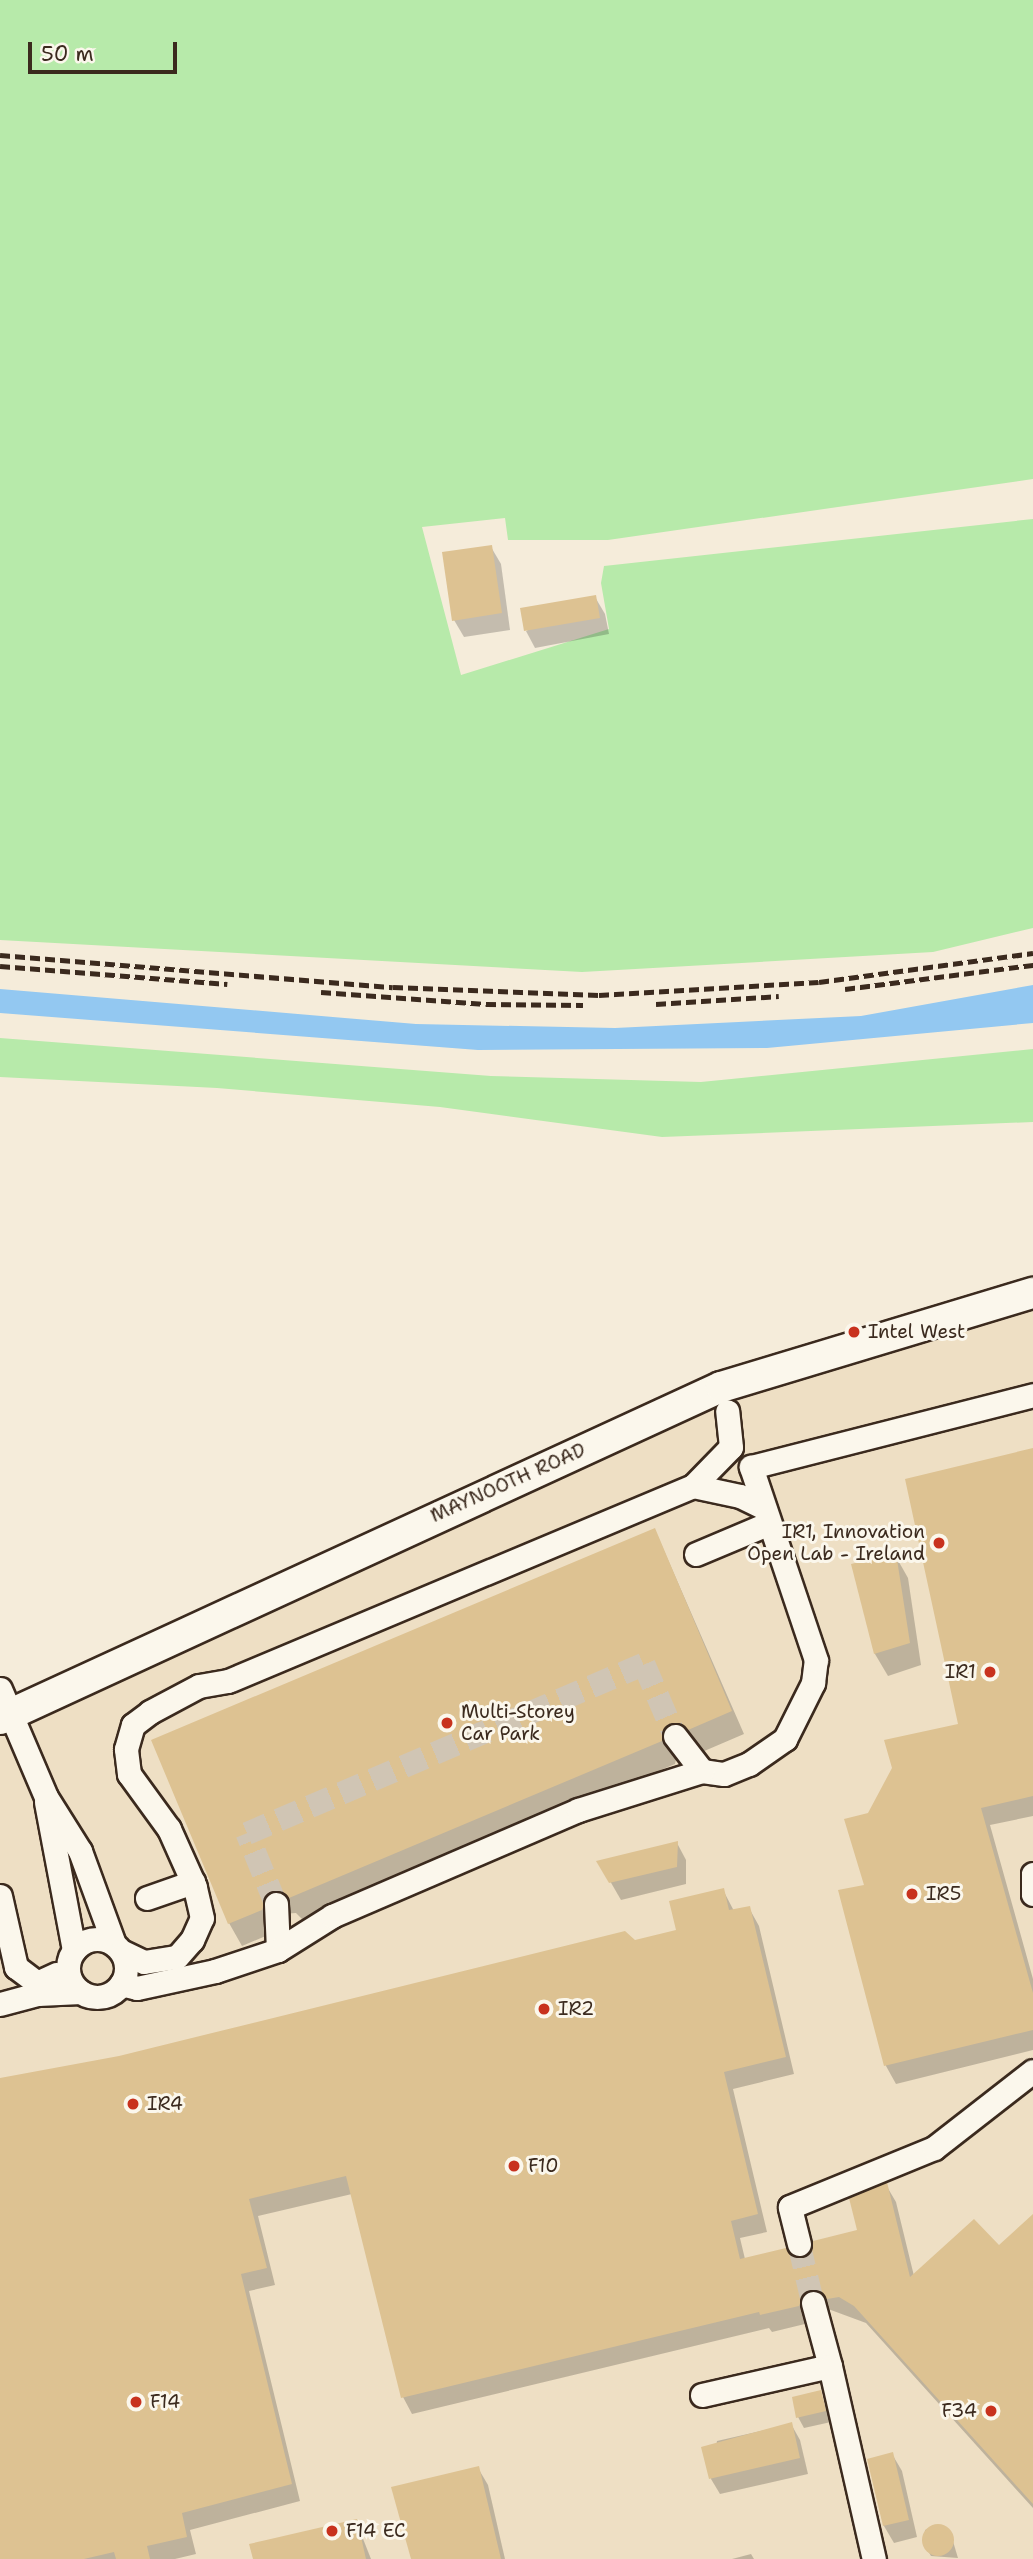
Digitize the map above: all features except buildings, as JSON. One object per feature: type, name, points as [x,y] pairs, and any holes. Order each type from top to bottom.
[{"type":"main road","name":"MAYNOOTH ROAD","points":[[3,1708],[720,1387],[1033,1293]]},
{"type":"lane","points":[[751,1467],[1033,1395]]},
{"type":"lane","points":[[0,1896],[8,1968],[37,1983],[89,1940],[118,1948],[144,1962],[177,1957],[192,1940],[202,1918],[193,1882],[169,1829],[129,1774],[125,1749],[133,1725],[199,1686],[228,1681],[693,1486],[731,1447],[726,1405],[751,1467],[816,1660],[813,1683],[797,1723],[768,1753],[724,1773],[702,1771],[578,1810],[332,1916],[278,1950],[215,1971],[136,1988],[121,1984]]},
{"type":"lane","points":[[693,1486],[729,1493],[765,1515]]},
{"type":"lane","points":[[696,1554],[765,1515]]},
{"type":"lane","points":[[0,2004],[38,1994],[81,1992],[107,1995],[121,1984],[126,1967],[80,1850],[46,1797],[3,1708]]},
{"type":"lane","points":[[675,1736],[702,1771]]},
{"type":"lane","points":[[46,1797],[66,1961],[70,1977],[81,1992]]},
{"type":"lane","points":[[1033,1874],[1033,1894]]},
{"type":"lane","points":[[147,1898],[193,1882]]},
{"type":"lane","points":[[276,1904],[278,1950]]},
{"type":"lane","points":[[38,1994],[66,1961]]},
{"type":"lane","points":[[799,2244],[790,2207],[934,2148],[1033,2071]]},
{"type":"lane","points":[[813,2303],[874,2559]]},
{"type":"lane","points":[[702,2395],[830,2366]]},
{"type":"shaded area","points":[[1033,1289],[1033,2559],[0,2559],[0,1726],[718,1381]]},
{"type":"green space","points":[[0,0],[1033,0],[1033,479],[608,540],[508,540],[505,518],[422,527],[461,675],[609,629],[601,583],[604,566],[1033,519],[1033,928],[933,952],[582,972],[0,940]]},
{"type":"green space","points":[[0,1038],[491,1076],[701,1082],[1033,1049],[1033,1122],[662,1137],[440,1107],[217,1088],[0,1077]]},
{"type":"water","points":[[1033,985],[1033,1023],[767,1048],[478,1050],[0,1013],[0,989],[416,1024],[615,1028],[861,1016]]},
{"type":"tunnel","points":[[276,1904],[247,1833],[644,1664],[675,1736]]},
{"type":"tunnel","points":[[799,2244],[813,2303]]},
{"type":"railway","points":[[0,955],[393,987],[599,995],[819,982],[1033,953]]},
{"type":"railway","points":[[845,989],[1033,965]]},
{"type":"railway","points":[[0,966],[227,984]]},
{"type":"railway","points":[[321,992],[486,1004],[583,1005]]},
{"type":"railway","points":[[656,1004],[779,996]]},
{"type":"place","name":"Intel West","points":[[854,1332]]},
{"type":"place","name":"IR1, Innovation Open Lab - Ireland","points":[[939,1543]]},
{"type":"place","name":"IR1","points":[[990,1672]]},
{"type":"place","name":"Multi-Storey Car Park","points":[[447,1723]]},
{"type":"place","name":"IR5","points":[[912,1894]]},
{"type":"place","name":"IR2","points":[[544,2009]]},
{"type":"place","name":"IR4","points":[[133,2104]]},
{"type":"place","name":"F10","points":[[514,2166]]},
{"type":"place","name":"F14","points":[[136,2402]]},
{"type":"place","name":"F34","points":[[991,2411]]},
{"type":"place","name":"F14 EC","points":[[332,2531]]}]
